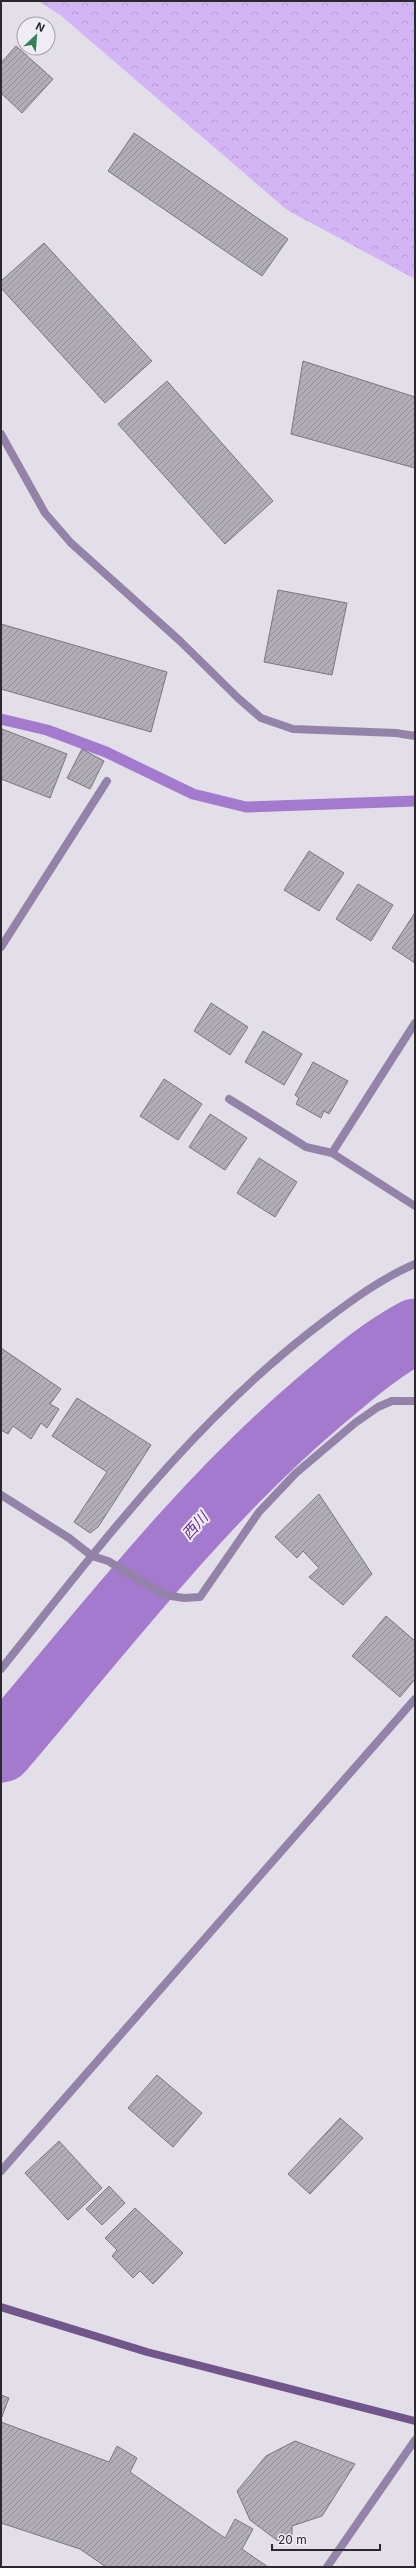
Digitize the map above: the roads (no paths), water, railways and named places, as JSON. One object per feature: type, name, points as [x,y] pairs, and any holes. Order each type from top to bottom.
[{"type":"street","points":[[1,434],[45,513],[71,543],[180,641],[238,698],[261,718],[293,729],[396,733],[415,736]]},
{"type":"street","points":[[1,947],[107,781]]},
{"type":"street","points":[[332,1153],[415,1023]]},
{"type":"street","points":[[229,1099],[306,1147],[332,1153],[415,1206]]},
{"type":"street","points":[[1,1669],[92,1556],[187,1444],[240,1391],[298,1340],[354,1299],[415,1264]]},
{"type":"street","points":[[1,1495],[69,1538],[92,1556],[108,1562],[165,1595],[184,1598],[200,1597],[259,1512],[296,1473],[355,1423],[378,1407],[392,1401],[415,1401]]},
{"type":"street","points":[[1,2171],[415,1699]]},
{"type":"street","points":[[1,2307],[147,2352],[415,2421]]},
{"type":"street","points":[[327,2567],[415,2440]]},
{"type":"waterway","points":[[1,719],[47,730],[106,752],[193,794],[246,807],[415,801]]},
{"type":"waterway","name":"西川","points":[[1,1750],[114,1615],[232,1483],[274,1442],[341,1383],[376,1355],[415,1331]]}]
